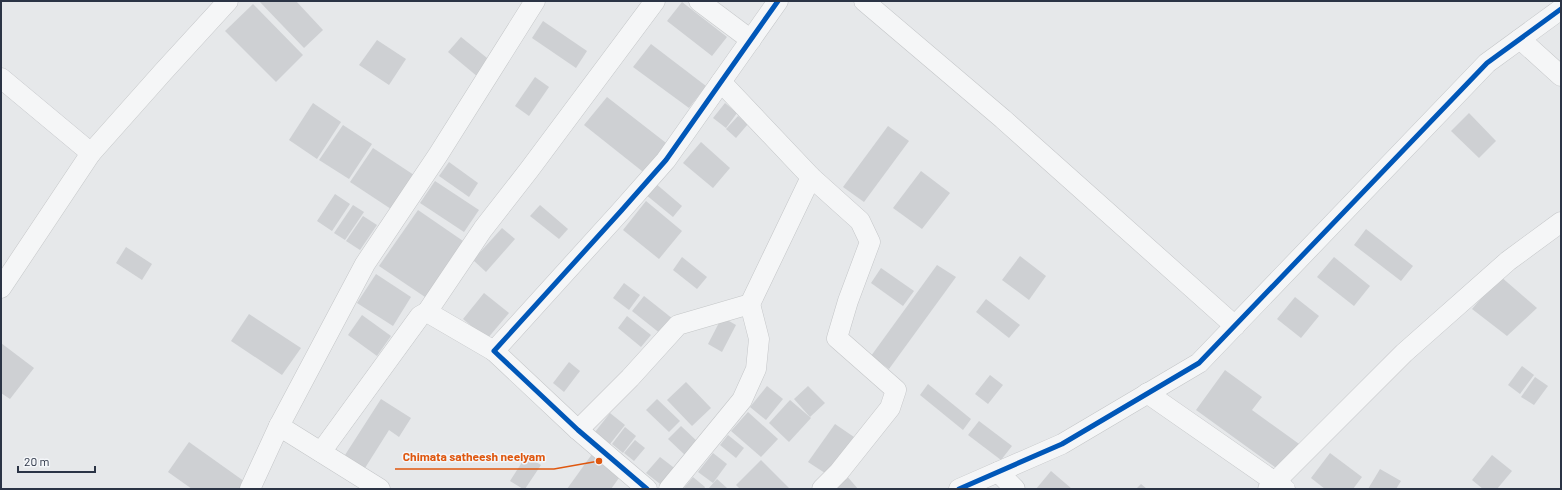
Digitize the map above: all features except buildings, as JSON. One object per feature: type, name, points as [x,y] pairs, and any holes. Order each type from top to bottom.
[{"type":"street","points":[[1,288],[91,153],[228,1]]},
{"type":"street","points":[[250,489],[279,426],[365,264],[438,155],[535,1]]},
{"type":"street","points":[[321,452],[420,316],[427,312],[483,230],[655,1]]},
{"type":"street","points":[[699,1],[751,40]]},
{"type":"street","points":[[494,351],[621,212],[666,160],[778,1]]},
{"type":"street","points":[[864,1],[1003,118],[1235,326]]},
{"type":"street","points":[[959,489],[1062,444],[1199,363],[1487,63],[1561,9]]},
{"type":"street","points":[[1520,39],[1561,76]]},
{"type":"street","points":[[1,78],[91,153]]},
{"type":"street","points":[[721,82],[811,177],[860,221],[870,242],[836,338],[896,390],[890,408],[839,472],[822,489]]},
{"type":"street","points":[[669,489],[742,400],[756,369],[759,339],[750,304],[811,177]]},
{"type":"street","points":[[1147,393],[1277,487],[1404,353],[1508,261],[1561,222]]},
{"type":"street","points":[[578,430],[630,378],[678,325],[750,304]]},
{"type":"street","points":[[427,312],[494,351],[578,430],[648,489]]},
{"type":"street","points":[[279,426],[380,489]]},
{"type":"street","points":[[998,472],[1015,489]]},
{"type":"cycle path","points":[[647,489],[578,430],[494,351],[666,160],[778,1]]},
{"type":"cycle path","points":[[959,489],[1062,444],[1199,363],[1487,63],[1561,9]]},
{"type":"place","name":"Chimata satheesh neelyam","points":[[599,461]]}]
